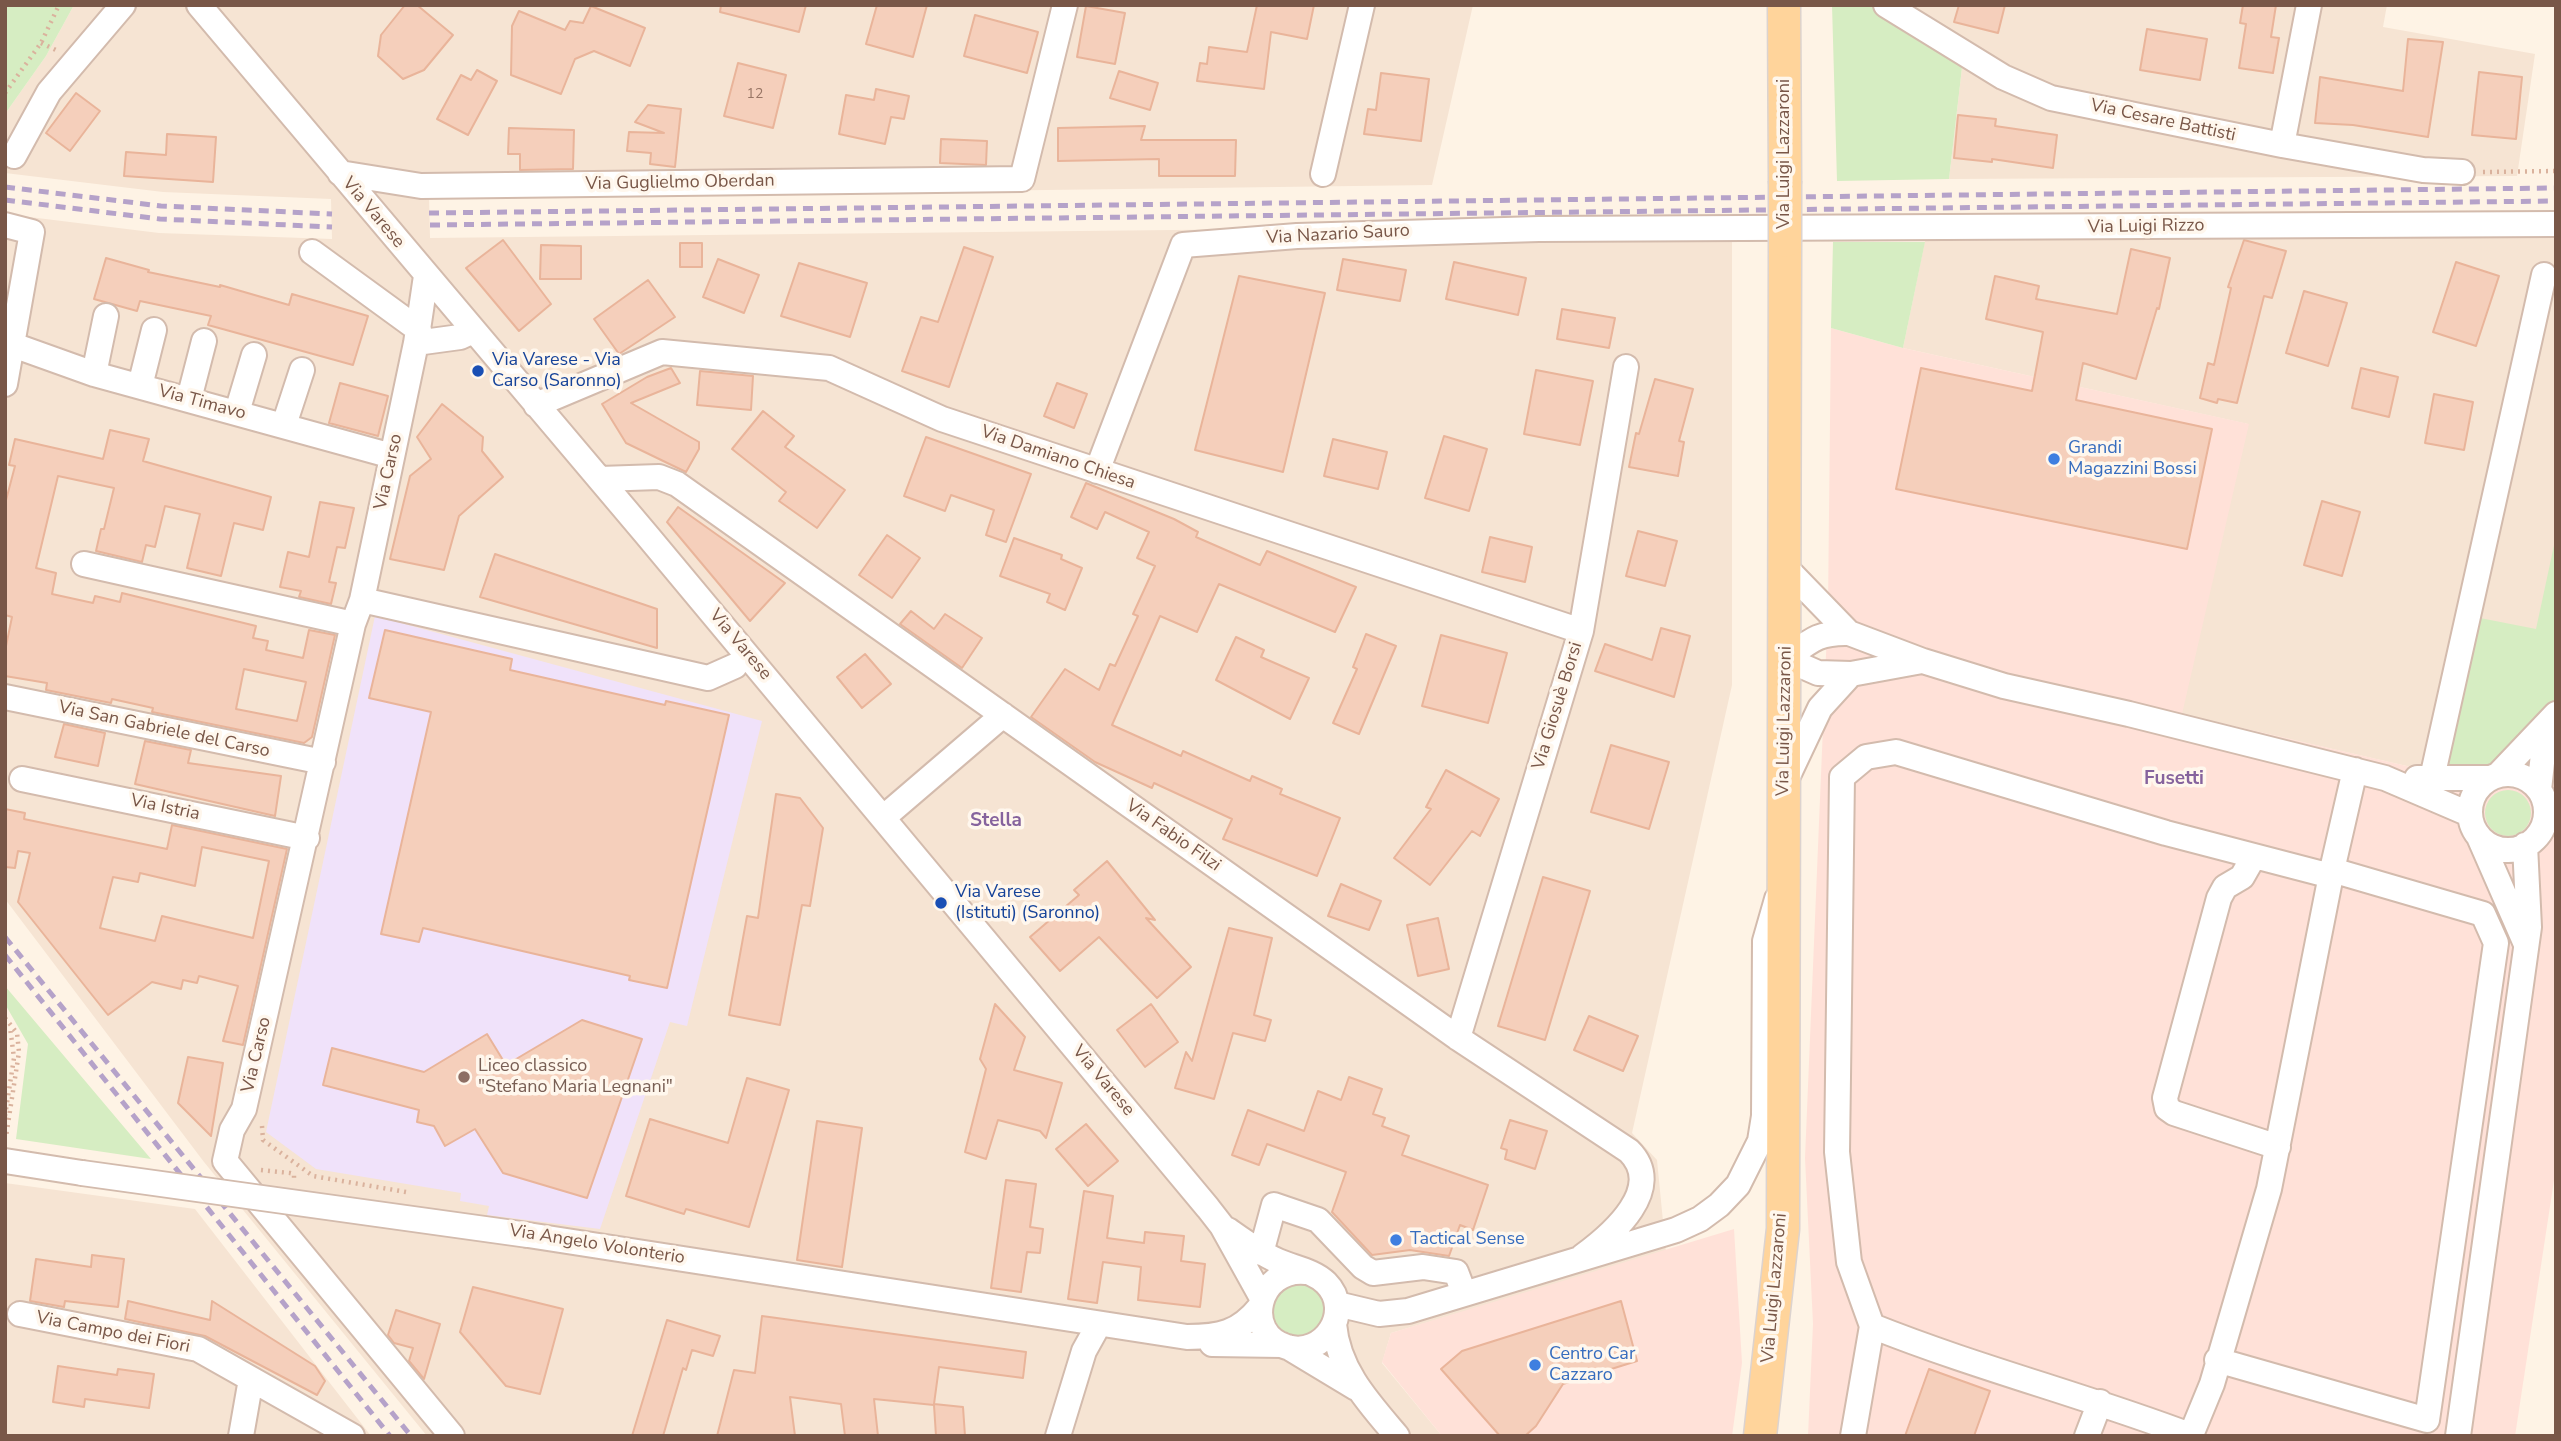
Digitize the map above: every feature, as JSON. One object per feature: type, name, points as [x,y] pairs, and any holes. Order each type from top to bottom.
[{"type":"main road","name":"Via Luigi Lazzaroni","points":[[1760,1436],[1783,1229],[1786,659],[1784,5]]},
{"type":"street","points":[[14,156],[49,92],[122,5]]},
{"type":"street","name":"Via Varese","points":[[199,5],[600,478],[1222,1226],[1261,1302]]},
{"type":"street","name":"Via Guglielmo Oberdan","points":[[340,173],[421,186],[1021,179],[1065,5]]},
{"type":"street","points":[[1323,174],[1362,5]]},
{"type":"street","name":"Via Cesare Battisti","points":[[1886,5],[2003,77],[2051,98],[2282,145],[2423,170],[2462,172]]},
{"type":"street","points":[[2282,145],[2309,5]]},
{"type":"street","points":[[5,225],[32,232],[5,384]]},
{"type":"street","name":"Via Luigi Rizzo","points":[[1737,229],[2556,225]]},
{"type":"street","name":"Via Nazario Sauro","points":[[1097,471],[1183,245],[1387,232],[1737,229]]},
{"type":"street","points":[[312,252],[417,336],[460,337],[473,331]]},
{"type":"street","points":[[2432,778],[2544,275]]},
{"type":"street","name":"Via Carso","points":[[426,276],[417,336],[362,600],[353,624],[244,1109],[232,1130],[225,1161],[452,1436]]},
{"type":"street","points":[[94,374],[106,316]]},
{"type":"street","points":[[140,386],[154,330]]},
{"type":"street","points":[[189,399],[204,341]]},
{"type":"street","name":"Via Timavo","points":[[13,345],[94,374],[392,456]]},
{"type":"street","name":"Via Damiano Chiesa","points":[[536,405],[662,352],[829,368],[942,419],[1581,631]]},
{"type":"street","points":[[237,412],[254,355]]},
{"type":"street","name":"Via Giosuè Borsi","points":[[1458,1038],[1581,631],[1626,366]]},
{"type":"street","points":[[284,425],[302,370]]},
{"type":"street","name":"Via Fabio Filzi","points":[[600,478],[659,477],[677,484],[1458,1038],[1629,1150],[1637,1159],[1642,1183],[1638,1195],[1618,1228],[1583,1256]]},
{"type":"street","points":[[83,564],[353,624]]},
{"type":"street","points":[[1786,568],[1849,633]]},
{"type":"street","points":[[362,600],[708,678],[735,666]]},
{"type":"street","points":[[1923,661],[1851,674],[1818,673],[1786,659],[1812,639],[1827,632],[1849,633],[1923,661],[2004,686],[2385,778],[2469,814]]},
{"type":"street","points":[[1784,784],[1820,708],[1851,674]]},
{"type":"street","name":"Via San Gabriele del Carso","points":[[5,697],[323,762]]},
{"type":"street","points":[[884,817],[1003,715]]},
{"type":"street","points":[[2526,947],[2469,814],[2474,793],[2551,721]]},
{"type":"street","points":[[2479,837],[2494,848],[2506,850],[2525,845],[2539,834],[2546,811],[2539,790],[2551,721]]},
{"type":"street","points":[[1853,1436],[1872,1326],[1849,1262],[1837,1152],[1842,776],[1866,757],[1896,752],[2166,833],[2483,914],[2496,943],[2427,1420],[2217,1360]]},
{"type":"street","points":[[1872,1326],[1920,1345],[2100,1402],[2192,1436],[2212,1384],[2269,1189],[2331,873],[2355,770]]},
{"type":"street","points":[[2385,778],[2516,775],[2539,790]]},
{"type":"street","name":"Via Istria","points":[[22,779],[307,838]]},
{"type":"street","points":[[2457,1434],[2529,927],[2525,845]]},
{"type":"street","points":[[2254,856],[2242,877],[2225,887],[2219,898],[2165,1098],[2167,1108],[2174,1114],[2278,1147]]},
{"type":"street","points":[[1335,1314],[1408,1311],[1676,1230],[1700,1219],[1719,1205],[1751,1164],[1760,1141],[1764,1116],[1765,941],[1784,874]]},
{"type":"street","name":"Via Angelo Volonterio","points":[[6,1149],[82,1173],[528,1235],[1188,1337],[1223,1345],[1285,1346]]},
{"type":"street","points":[[1261,1253],[1273,1205],[1318,1220],[1363,1267],[1373,1273],[1423,1267],[1456,1272],[1464,1293]]},
{"type":"street","points":[[1222,1226],[1261,1253],[1326,1283],[1335,1314],[1340,1352],[1358,1389],[1397,1436]]},
{"type":"street","points":[[1306,1272],[1293,1272],[1278,1277],[1268,1286],[1261,1302],[1264,1328],[1285,1346],[1358,1389]]},
{"type":"street","name":"Via Angelo Volonterio","points":[[1188,1337],[1215,1337],[1233,1332],[1261,1302]]},
{"type":"street","name":"Via Campo dei Fiori","points":[[20,1314],[198,1349],[352,1436]]},
{"type":"street","points":[[1285,1346],[1315,1345],[1326,1337],[1335,1314]]},
{"type":"street","points":[[1058,1436],[1084,1351],[1099,1324]]},
{"type":"street","points":[[241,1436],[251,1379]]},
{"type":"street","points":[[2087,1436],[2100,1402]]},
{"type":"path","points":[[5,93],[41,43],[59,5]]},
{"type":"path","points":[[2462,172],[2556,172]]},
{"type":"path","points":[[5,1018],[14,1038],[5,1116]]},
{"type":"path","points":[[5,1018],[17,1033],[19,1052],[6,1149]]},
{"type":"path","points":[[244,1109],[262,1123],[263,1140],[313,1176],[414,1193]]},
{"type":"shaded area","points":[[74,5],[1473,5],[1432,185],[429,198],[430,238],[1732,224],[1732,685],[1632,1133],[1657,1160],[1666,1252],[1391,1333],[1382,1363],[1442,1436],[427,1436],[204,1162],[5,899],[5,214],[159,233],[332,239],[331,199],[163,192],[5,173],[5,114],[46,56]]},
{"type":"shaded area","points":[[1869,5],[2387,5],[2383,27],[2535,54],[2517,176],[1949,179],[1963,59]]},
{"type":"shaded area","points":[[2556,216],[2556,728],[2437,773],[2181,714],[2248,424],[1903,348],[1929,221]]},
{"type":"shaded area","points":[[1831,328],[1903,348],[2249,424],[2182,714],[2437,773],[2556,728],[2556,1167],[2515,1436],[1808,1436],[1813,1324],[1805,1158],[1828,607]]},
{"type":"shaded area","points":[[375,616],[762,721],[687,1026],[670,1022],[600,1229],[487,1215],[489,1206],[460,1201],[461,1193],[316,1169],[266,1132]]},
{"type":"shaded area","points":[[5,1183],[195,1209],[371,1436],[5,1436]]},
{"type":"shaded area","points":[[1734,1229],[1742,1363],[1732,1436],[1442,1436],[1382,1362],[1391,1333]]},
{"type":"green space","points":[[5,5],[74,5],[46,56],[5,114]]},
{"type":"green space","points":[[1832,5],[1869,5],[1963,59],[1949,179],[1837,181]]},
{"type":"green space","points":[[1833,242],[1925,242],[1903,348],[1831,328]]},
{"type":"green space","points":[[2556,536],[2556,706],[2503,764],[2437,773],[2475,617],[2536,629]]},
{"type":"green space","points":[[2508,790],[2525,796],[2531,813],[2525,830],[2508,836],[2491,830],[2485,813],[2491,796]]},
{"type":"green space","points":[[5,986],[151,1159],[16,1139],[28,1044],[5,1004]]},
{"type":"green space","points":[[1299,1280],[1323,1293],[1326,1321],[1304,1339],[1285,1335],[1272,1321],[1274,1293]]},
{"type":"building","points":[[405,5],[417,5],[453,35],[424,70],[403,79],[378,56],[381,35]]},
{"type":"building","points":[[721,5],[806,5],[799,32],[720,12]]},
{"type":"building","points":[[877,5],[927,5],[913,57],[866,44]]},
{"type":"building","points":[[1257,5],[1314,5],[1307,39],[1271,32],[1264,89],[1197,81],[1200,63],[1207,64],[1209,47],[1247,52]]},
{"type":"building","points":[[1959,5],[2005,5],[1998,33],[1954,22]]},
{"type":"building","points":[[2243,5],[2276,5],[2271,37],[2279,38],[2273,73],[2239,68],[2246,24],[2240,23]]},
{"type":"building","points":[[591,6],[645,28],[630,66],[594,51],[575,59],[561,94],[511,75],[512,26],[519,11],[565,30],[570,21],[583,23]]},
{"type":"building","points":[[1086,6],[1125,13],[1115,64],[1077,57]]},
{"type":"building","points":[[975,15],[1038,32],[1027,73],[964,56]]},
{"type":"building","points":[[2147,29],[2207,39],[2200,80],[2140,70]]},
{"type":"building","points":[[2408,39],[2443,42],[2428,137],[2353,125],[2315,123],[2320,77],[2403,91]]},
{"type":"building","points":[[738,63],[786,75],[773,128],[724,116]]},
{"type":"building","points":[[477,70],[497,81],[468,135],[437,119],[461,75],[471,80]]},
{"type":"building","points":[[1119,71],[1158,83],[1150,110],[1110,98]]},
{"type":"building","points":[[2479,72],[2522,77],[2516,139],[2472,135]]},
{"type":"building","points":[[1381,73],[1429,79],[1421,141],[1364,134],[1368,109],[1376,110]]},
{"type":"building","points":[[876,89],[909,96],[904,119],[891,117],[885,144],[839,134],[846,95],[874,100]]},
{"type":"building","points":[[76,93],[100,111],[70,151],[46,133]]},
{"type":"building","points":[[648,105],[681,109],[675,167],[650,164],[651,153],[627,151],[629,132],[664,133],[635,122]]},
{"type":"building","points":[[1958,115],[1996,119],[1995,126],[2057,135],[2053,168],[1992,159],[1992,162],[1954,158]]},
{"type":"building","points":[[1145,126],[1141,140],[1236,140],[1235,176],[1159,176],[1159,159],[1058,161],[1058,128]]},
{"type":"building","points":[[509,128],[574,130],[573,169],[520,170],[520,154],[508,154]]},
{"type":"building","points":[[167,134],[216,137],[213,182],[124,176],[126,152],[166,155]]},
{"type":"building","points":[[941,139],[987,141],[986,165],[940,163]]},
{"type":"building","points":[[503,240],[551,304],[519,331],[466,268]]},
{"type":"building","points":[[2244,240],[2286,251],[2272,298],[2264,296],[2237,403],[2218,399],[2217,403],[2200,398],[2208,363],[2214,365],[2231,288],[2228,287]]},
{"type":"building","points":[[680,243],[702,243],[702,267],[680,267]]},
{"type":"building","points":[[541,245],[581,246],[581,279],[540,279]]},
{"type":"building","points":[[964,247],[993,257],[949,387],[902,371],[921,317],[938,322]]},
{"type":"building","name":"Grandi Magazzini Bossi","points":[[2131,249],[2170,258],[2159,309],[2157,308],[2136,379],[2083,363],[2076,400],[2212,429],[2187,549],[1896,489],[1921,368],[2032,391],[2043,332],[1986,319],[1995,276],[2039,286],[2036,299],[2117,314]]},
{"type":"building","points":[[106,258],[149,270],[148,272],[220,285],[289,305],[292,294],[368,316],[353,365],[208,325],[211,316],[140,301],[137,311],[94,299]]},
{"type":"building","points":[[718,259],[759,275],[744,313],[703,297]]},
{"type":"building","points":[[1343,259],[1406,270],[1400,301],[1337,290]]},
{"type":"building","points":[[1454,262],[1526,278],[1518,315],[1446,299]]},
{"type":"building","points":[[2456,262],[2499,276],[2476,346],[2433,332]]},
{"type":"building","points":[[799,263],[867,283],[850,337],[781,316]]},
{"type":"building","points":[[1239,276],[1325,293],[1283,472],[1195,450]]},
{"type":"building","points":[[648,280],[675,317],[619,354],[594,319]]},
{"type":"building","points":[[2304,291],[2347,303],[2328,366],[2286,353]]},
{"type":"building","points":[[1562,309],[1615,318],[1609,348],[1557,339]]},
{"type":"building","points":[[671,368],[680,383],[631,403],[699,442],[699,449],[686,472],[626,443],[602,404],[647,377]]},
{"type":"building","points":[[2361,368],[2398,377],[2389,417],[2352,408]]},
{"type":"building","points":[[1536,370],[1593,381],[1580,445],[1524,434]]},
{"type":"building","points":[[700,371],[753,376],[751,410],[697,405]]},
{"type":"building","points":[[1655,379],[1693,389],[1679,441],[1684,442],[1678,476],[1629,467],[1636,433],[1639,434]]},
{"type":"building","points":[[340,383],[388,396],[378,436],[329,423]]},
{"type":"building","points":[[1057,383],[1087,394],[1074,428],[1044,416]]},
{"type":"building","points":[[2434,394],[2473,402],[2464,450],[2425,443]]},
{"type":"building","points":[[442,404],[483,437],[482,451],[503,477],[459,516],[444,570],[390,559],[410,476],[431,459],[417,437]]},
{"type":"building","points":[[763,411],[794,436],[785,447],[845,490],[817,528],[779,501],[786,492],[732,449]]},
{"type":"building","points":[[110,430],[149,439],[143,461],[271,497],[263,530],[234,523],[221,576],[187,568],[200,514],[165,506],[155,547],[146,545],[142,562],[96,551],[114,488],[58,476],[36,568],[56,573],[52,594],[93,603],[95,596],[120,602],[122,593],[256,626],[253,638],[268,641],[266,650],[303,658],[309,630],[335,635],[312,737],[304,743],[152,712],[153,708],[112,699],[111,703],[46,690],[47,683],[5,676],[5,651],[12,617],[5,615],[5,504],[15,466],[9,465],[15,439],[103,459]],"holes":[[[244,669],[306,682],[297,721],[236,709]]]},
{"type":"building","points":[[1444,436],[1487,449],[1469,511],[1425,498]]},
{"type":"building","points":[[926,437],[1031,474],[1006,542],[986,535],[994,510],[951,495],[945,511],[904,496]]},
{"type":"building","points":[[1333,439],[1387,452],[1378,489],[1324,476]]},
{"type":"building","points":[[1086,483],[1174,519],[1198,532],[1196,537],[1260,565],[1267,551],[1356,587],[1335,632],[1219,584],[1197,632],[1160,616],[1112,725],[1181,756],[1183,751],[1250,781],[1252,776],[1282,789],[1280,794],[1340,818],[1317,876],[1223,839],[1232,819],[1154,783],[1152,788],[1095,762],[1031,717],[1065,669],[1099,690],[1110,664],[1115,666],[1138,616],[1133,614],[1155,566],[1137,558],[1149,532],[1105,512],[1097,529],[1071,517]]},
{"type":"building","points":[[2322,501],[2360,512],[2342,576],[2304,565]]},
{"type":"building","points":[[320,502],[354,508],[345,548],[337,547],[329,582],[336,583],[331,604],[299,597],[301,591],[280,587],[288,552],[309,557]]},
{"type":"building","points":[[678,507],[785,583],[750,621],[667,522]]},
{"type":"building","points":[[1638,531],[1677,541],[1665,586],[1626,576]]},
{"type":"building","points":[[887,535],[920,558],[892,598],[859,575]]},
{"type":"building","points":[[1490,537],[1532,547],[1525,582],[1482,572]]},
{"type":"building","points":[[1014,538],[1062,555],[1061,559],[1082,568],[1065,610],[1047,602],[1050,594],[1000,576]]},
{"type":"building","points":[[495,554],[657,609],[657,648],[480,597]]},
{"type":"building","points":[[911,611],[934,629],[945,614],[982,638],[962,668],[900,624]]},
{"type":"building","points":[[1661,628],[1690,636],[1674,697],[1595,671],[1605,644],[1652,660]]},
{"type":"building","points":[[385,630],[512,659],[510,670],[665,705],[666,701],[729,715],[667,988],[629,980],[630,976],[423,928],[419,942],[381,934],[431,712],[369,698]]},
{"type":"building","points":[[1366,634],[1396,646],[1359,734],[1333,723],[1357,669],[1353,667]]},
{"type":"building","points":[[1441,635],[1507,653],[1488,723],[1422,706]]},
{"type":"building","points":[[1236,637],[1264,650],[1261,657],[1309,678],[1290,719],[1216,680]]},
{"type":"building","points":[[865,654],[891,684],[862,708],[837,677]]},
{"type":"building","points":[[64,724],[105,733],[98,766],[55,757]]},
{"type":"building","points":[[145,741],[191,750],[188,763],[281,776],[275,816],[135,784]]},
{"type":"building","points":[[1611,745],[1669,762],[1649,829],[1591,812]]},
{"type":"building","points":[[1446,770],[1499,799],[1480,836],[1472,831],[1430,885],[1394,858],[1431,809],[1426,807]]},
{"type":"building","points":[[776,794],[800,798],[823,828],[810,906],[802,905],[780,1025],[729,1015],[747,916],[758,918]]},
{"type":"building","points":[[5,809],[25,813],[24,819],[167,849],[172,825],[287,849],[243,1045],[223,1041],[238,986],[199,976],[197,983],[183,980],[181,989],[152,982],[108,1015],[18,902],[30,853],[18,851],[15,868],[5,867]],"holes":[[[202,847],[269,861],[253,938],[162,916],[155,941],[100,928],[113,877],[138,882],[140,873],[195,886]]]},
{"type":"building","points":[[1107,861],[1155,920],[1146,918],[1191,967],[1157,998],[1099,937],[1060,971],[1030,937],[1079,895],[1074,890]]},
{"type":"building","points":[[1543,877],[1590,891],[1545,1040],[1498,1026]]},
{"type":"building","points":[[1341,884],[1381,901],[1369,930],[1328,916]]},
{"type":"building","points":[[1438,918],[1449,969],[1418,976],[1407,925]]},
{"type":"building","points":[[1229,928],[1272,938],[1254,1015],[1271,1020],[1265,1041],[1233,1033],[1214,1099],[1175,1088],[1186,1052],[1192,1061]]},
{"type":"building","points":[[995,1004],[1025,1037],[1014,1070],[1062,1083],[1046,1138],[1040,1131],[998,1120],[986,1159],[965,1152],[986,1069],[980,1059]]},
{"type":"building","points":[[1151,1004],[1178,1042],[1145,1067],[1117,1030]]},
{"type":"building","points":[[1589,1016],[1638,1036],[1623,1071],[1574,1050]]},
{"type":"building","points":[[582,1020],[642,1039],[587,1198],[503,1173],[475,1129],[445,1146],[434,1126],[417,1122],[419,1110],[323,1085],[332,1048],[424,1072],[487,1034],[506,1065]]},
{"type":"building","points":[[188,1057],[223,1063],[211,1136],[178,1103]]},
{"type":"building","points":[[1349,1077],[1382,1089],[1373,1114],[1385,1118],[1382,1126],[1409,1136],[1402,1155],[1488,1185],[1473,1230],[1460,1225],[1449,1256],[1410,1250],[1372,1255],[1332,1212],[1346,1172],[1267,1144],[1259,1165],[1232,1155],[1248,1110],[1304,1131],[1318,1091],[1341,1100]]},
{"type":"building","points":[[747,1078],[789,1090],[749,1227],[686,1209],[684,1214],[626,1196],[650,1119],[728,1143]]},
{"type":"building","points":[[1510,1120],[1547,1131],[1535,1169],[1505,1159],[1507,1150],[1501,1148]]},
{"type":"building","points":[[817,1121],[862,1128],[842,1267],[797,1260]]},
{"type":"building","points":[[1086,1124],[1118,1161],[1088,1186],[1056,1149]]},
{"type":"building","points":[[1006,1180],[1036,1184],[1030,1227],[1043,1229],[1040,1253],[1027,1252],[1021,1292],[991,1288]]},
{"type":"building","points":[[1084,1191],[1113,1196],[1107,1238],[1144,1243],[1145,1232],[1184,1236],[1181,1261],[1205,1264],[1200,1307],[1138,1300],[1141,1267],[1103,1262],[1097,1303],[1068,1299]]},
{"type":"building","points":[[92,1255],[124,1259],[118,1307],[65,1301],[64,1307],[30,1301],[36,1259],[91,1267]]},
{"type":"building","points":[[473,1287],[563,1309],[540,1394],[506,1386],[460,1332]]},
{"type":"building","points":[[128,1301],[210,1320],[212,1301],[315,1366],[325,1381],[317,1395],[205,1336],[125,1319]]},
{"type":"building","name":"Centro Car Cazzaro","points":[[1621,1301],[1637,1361],[1563,1384],[1536,1426],[1525,1436],[1500,1436],[1441,1369],[1462,1351]]},
{"type":"building","points":[[396,1310],[440,1324],[424,1379],[409,1361],[413,1348],[394,1343],[388,1335]]},
{"type":"building","points":[[762,1316],[1026,1352],[1023,1378],[939,1367],[934,1404],[963,1407],[965,1436],[936,1436],[934,1405],[874,1399],[878,1436],[845,1436],[841,1404],[790,1397],[795,1436],[717,1436],[734,1370],[755,1373]]},
{"type":"building","points":[[667,1320],[720,1336],[713,1356],[692,1350],[686,1370],[683,1368],[663,1436],[632,1436]]},
{"type":"building","points":[[58,1366],[117,1375],[118,1369],[154,1374],[149,1408],[85,1399],[84,1407],[53,1402]]},
{"type":"building","points":[[1929,1369],[1990,1391],[1974,1436],[1905,1436]]},
{"type":"railway","points":[[5,187],[161,206],[332,214]]},
{"type":"railway","points":[[429,213],[2556,188]]},
{"type":"railway","points":[[5,200],[160,219],[332,227]]},
{"type":"railway","points":[[430,225],[2556,201]]},
{"type":"railway","points":[[5,937],[411,1436]]},
{"type":"railway","points":[[5,955],[390,1436]]},
{"type":"place","name":"Via Varese - Via Carso (Saronno)","points":[[478,371]]},
{"type":"place","name":"Grandi Magazzini Bossi","points":[[2054,459]]},
{"type":"place","name":"Via Varese (Istituti) (Saronno)","points":[[941,903]]},
{"type":"place","name":"Liceo classico \"Stefano Maria Legnani\"","points":[[464,1077]]},
{"type":"place","name":"Tactical Sense","points":[[1396,1240]]},
{"type":"place","name":"Centro Car Cazzaro","points":[[1535,1365]]},
{"type":"district","name":"Fusetti","points":[[2174,779]]},
{"type":"district","name":"Stella","points":[[996,821]]}]
